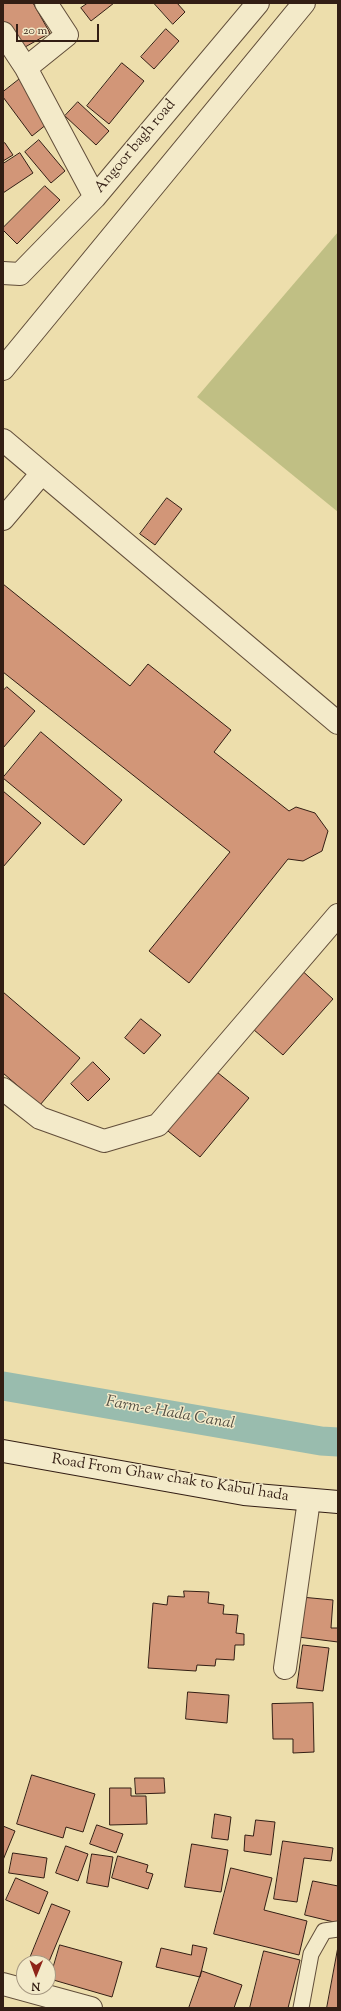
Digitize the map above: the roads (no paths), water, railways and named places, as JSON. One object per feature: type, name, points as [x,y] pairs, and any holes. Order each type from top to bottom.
[{"type":"street","points":[[26,68],[67,35],[46,3]]},
{"type":"street","name":"Angoor bagh road","points":[[3,274],[20,274],[95,197],[258,3]]},
{"type":"street","points":[[3,369],[304,3]]},
{"type":"street","points":[[3,33],[26,68],[95,197]]},
{"type":"street","points":[[3,440],[338,723]]},
{"type":"street","points":[[3,519],[42,473]]},
{"type":"street","points":[[3,1089],[40,1118],[104,1141],[158,1125],[338,915]]},
{"type":"street","name":"Road From Ghaw chak to Kabul hada","points":[[3,1451],[244,1494],[338,1502]]},
{"type":"street","points":[[285,1668],[309,1500]]},
{"type":"street","points":[[3,1984],[91,2008]]},
{"type":"lane","points":[[300,2008],[311,1954],[324,1931],[338,1929]]},
{"type":"waterway","name":"Farm-e-Hada Canal","points":[[3,1386],[321,1441],[338,1442]]}]
